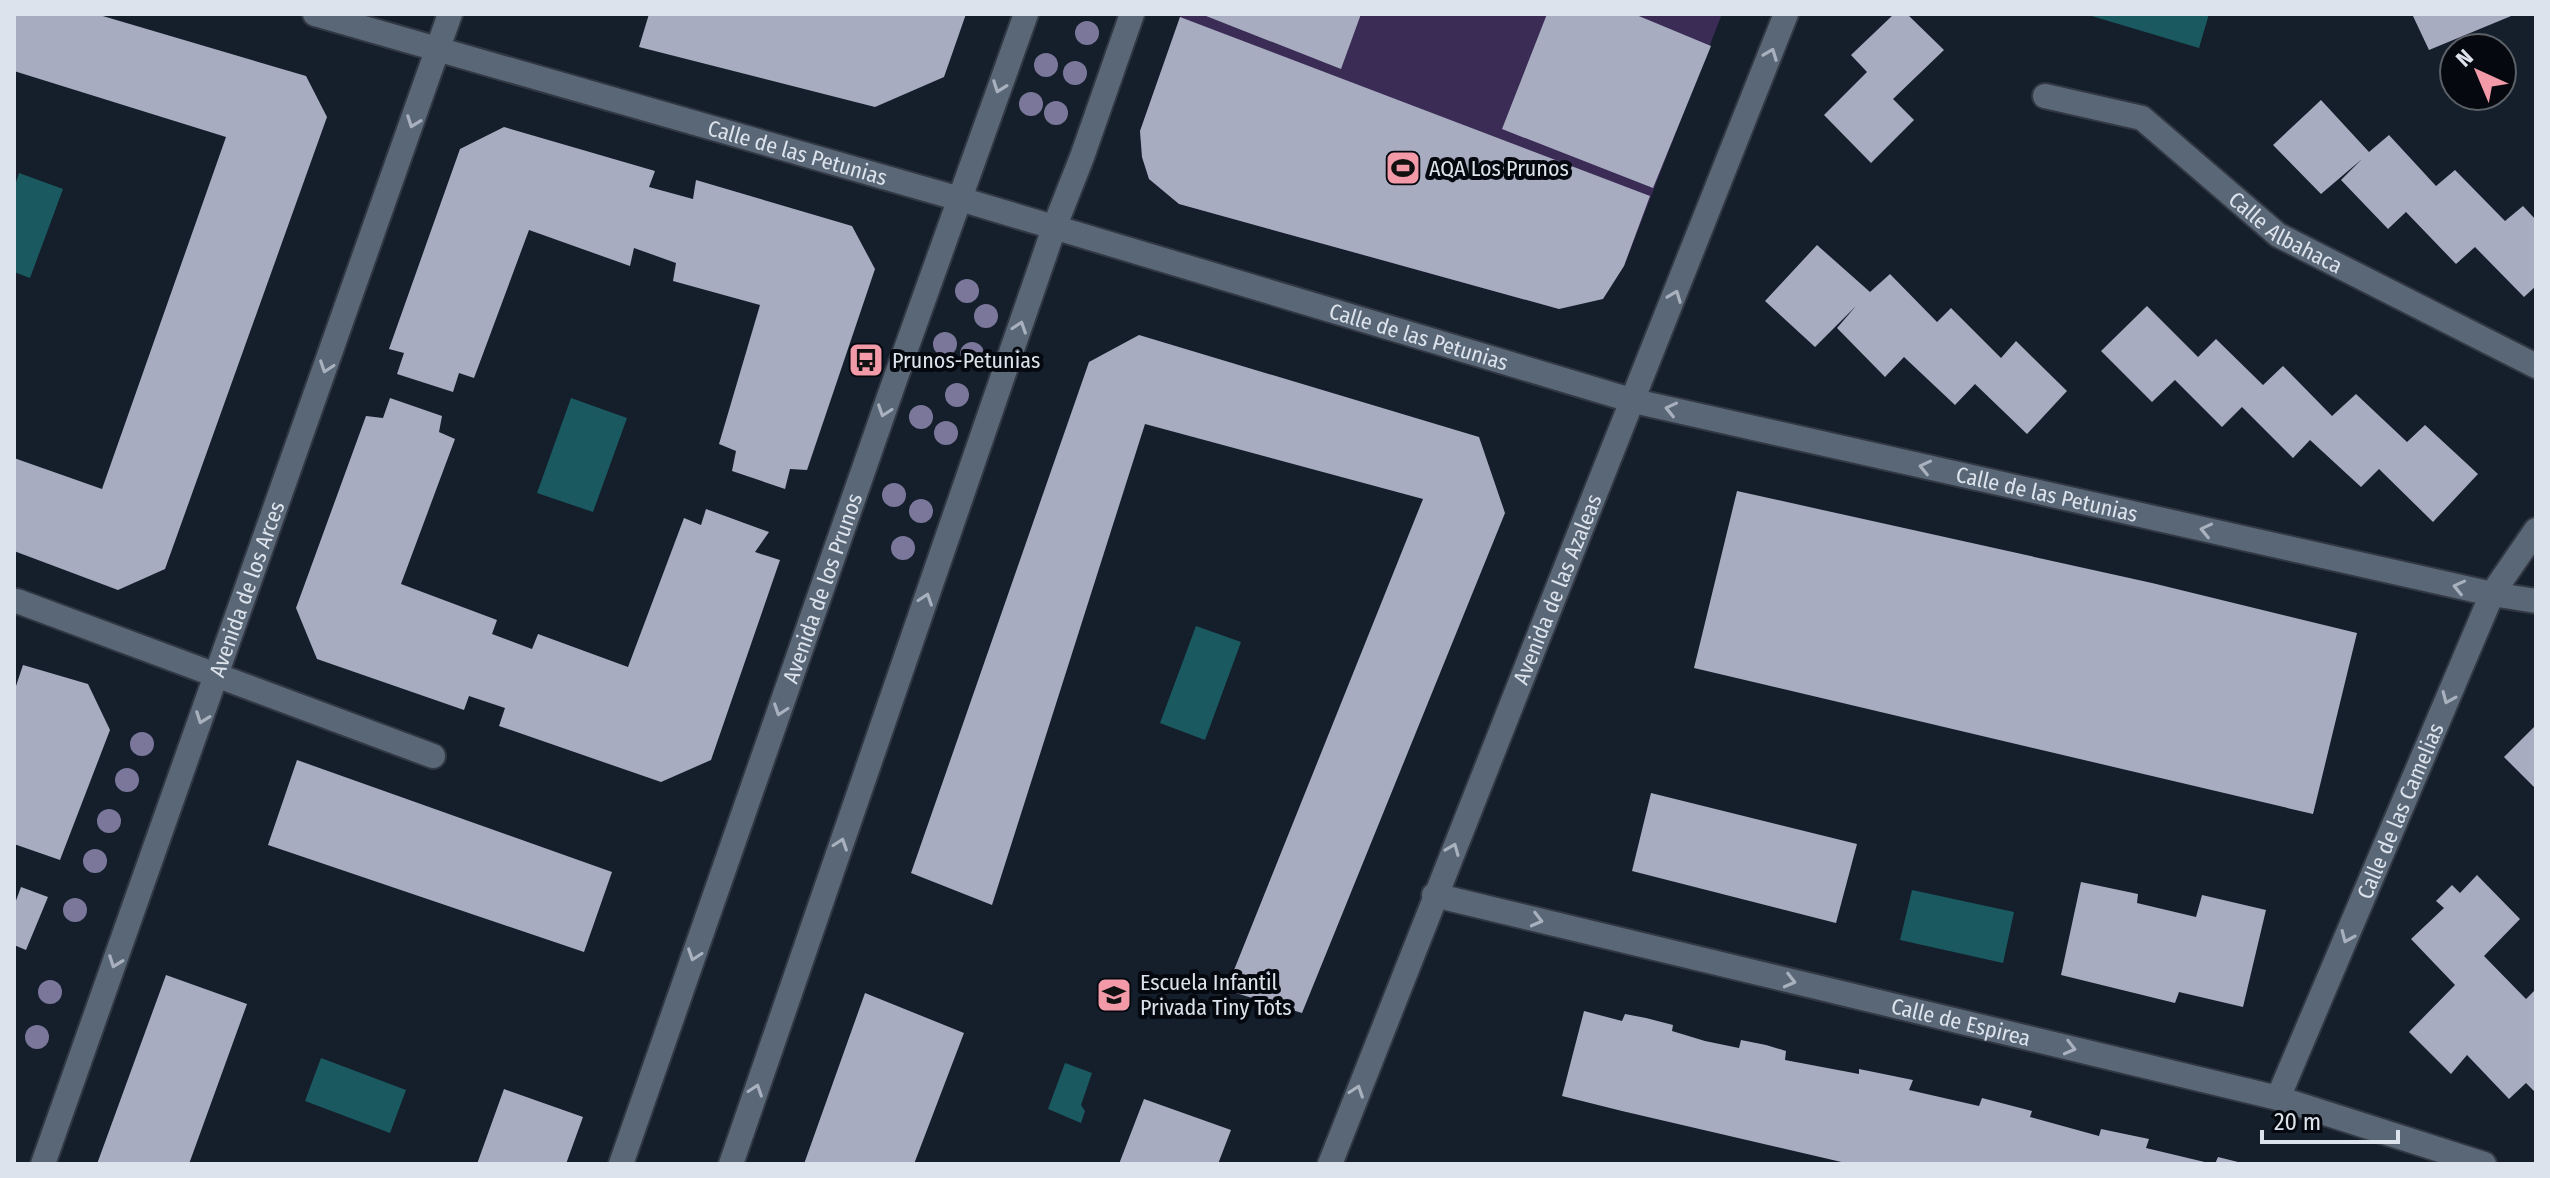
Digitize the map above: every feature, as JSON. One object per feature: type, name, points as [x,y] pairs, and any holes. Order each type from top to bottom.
[{"type":"street","name":"Calle de las Petunias","points":[[315,14],[960,199],[1634,401],[2492,594],[2536,601]]},
{"type":"street","name":"Avenida de los Arces","points":[[43,1164],[450,14]]},
{"type":"street","name":"Avenida de los Prunos","points":[[621,1164],[1026,14]]},
{"type":"street","points":[[731,1164],[1054,228],[1132,14]]},
{"type":"street","name":"Avenida de las Azaleas","points":[[1330,1164],[1434,895],[1634,401],[1786,14]]},
{"type":"street","name":"Calle Albahaca","points":[[2045,96],[2142,118],[2278,235],[2536,366]]},
{"type":"street","name":"Calle de las Camelias","points":[[2278,1098],[2492,594],[2536,530]]},
{"type":"street","points":[[17,601],[433,756]]},
{"type":"street","name":"Calle de Espirea","points":[[1434,895],[2278,1098],[2484,1164]]},
{"type":"shaded area","name":"AQA Los Prunos","points":[[1181,14],[1722,14],[1624,266],[1559,309],[1179,204],[1149,179],[1142,157],[1140,131]]},
{"type":"shaded area","points":[[2085,14],[2209,14],[2199,48]]},
{"type":"shaded area","points":[[19,173],[63,189],[30,278],[14,272],[14,188]]},
{"type":"shaded area","points":[[571,398],[627,418],[593,512],[537,493]]},
{"type":"shaded area","points":[[1196,626],[1241,642],[1205,740],[1160,723]]},
{"type":"shaded area","points":[[1912,890],[2014,912],[2003,963],[1900,940]]},
{"type":"shaded area","points":[[321,1058],[406,1090],[390,1133],[305,1101]]},
{"type":"shaded area","points":[[1065,1063],[1092,1073],[1081,1105],[1085,1111],[1081,1123],[1048,1109]]},
{"type":"building","points":[[14,14],[96,14],[306,76],[327,117],[165,569],[118,590],[14,551],[14,458],[102,489],[226,137],[14,71]]},
{"type":"building","points":[[649,14],[966,14],[944,77],[875,107],[639,47]]},
{"type":"building","points":[[1201,14],[1361,14],[1341,69]]},
{"type":"building","points":[[1547,14],[1634,14],[1711,46],[1653,188],[1502,129]]},
{"type":"building","points":[[1894,14],[1907,14],[1944,50],[1893,99],[1914,120],[1871,163],[1824,115],[1867,72],[1851,55]]},
{"type":"building","points":[[2412,14],[2516,14],[2472,32],[2438,32],[2438,46],[2429,50]]},
{"type":"building","name":"AQA Los Prunos","points":[[1180,17],[1650,196],[1624,266],[1603,299],[1559,309],[1179,204],[1149,179],[1142,157],[1140,131]]},
{"type":"building","points":[[2321,100],[2369,152],[2389,135],[2436,186],[2455,170],[2505,221],[2523,206],[2536,220],[2536,286],[2524,297],[2475,247],[2456,264],[2406,212],[2388,229],[2341,180],[2362,159],[2321,194],[2273,145]]},
{"type":"building","points":[[504,127],[655,171],[649,187],[693,199],[696,180],[852,226],[875,269],[807,470],[790,469],[785,489],[732,471],[736,451],[719,444],[760,305],[673,281],[676,263],[634,248],[630,266],[529,230],[474,378],[459,373],[453,392],[397,374],[404,353],[389,349],[460,149]]},
{"type":"building","points":[[1817,245],[1870,292],[1890,274],[1937,322],[1951,308],[2001,358],[2016,341],[2067,391],[2027,434],[1975,384],[1955,405],[1904,357],[1885,377],[1837,328],[1856,306],[1815,347],[1765,301]]},
{"type":"building","points":[[2147,306],[2198,357],[2216,339],[2263,385],[2283,366],[2332,416],[2356,394],[2407,442],[2425,425],[2478,474],[2433,522],[2379,469],[2361,487],[2310,440],[2293,458],[2242,407],[2222,427],[2175,380],[2152,402],[2101,351]]},
{"type":"building","points":[[1139,335],[1479,437],[1505,513],[1302,1013],[1226,990],[1423,499],[1145,424],[992,905],[911,873],[1089,362]]},
{"type":"building","points":[[390,398],[442,416],[439,432],[455,439],[401,584],[497,620],[492,634],[532,649],[538,634],[628,667],[684,518],[701,525],[706,509],[769,532],[755,552],[780,560],[711,760],[661,782],[499,726],[505,708],[469,696],[464,710],[317,659],[296,608],[366,416],[383,418]]},
{"type":"building","points":[[1737,491],[2152,583],[2357,633],[2313,814],[1694,668]]},
{"type":"building","points":[[23,665],[88,684],[110,730],[60,860],[14,844],[14,692]]},
{"type":"building","points":[[2536,725],[2536,789],[2504,757]]},
{"type":"building","points":[[297,760],[612,872],[584,952],[268,845]]},
{"type":"building","points":[[1651,793],[1857,844],[1836,923],[1632,871]]},
{"type":"building","points":[[2477,875],[2520,919],[2484,956],[2526,999],[2536,989],[2536,1093],[2526,1083],[2509,1099],[2467,1055],[2451,1074],[2409,1032],[2455,985],[2411,939],[2444,908],[2436,901],[2452,885],[2460,893]]},
{"type":"building","points":[[2081,882],[2138,894],[2137,903],[2196,917],[2202,895],[2266,910],[2243,1007],[2179,992],[2175,1003],[2061,975]]},
{"type":"building","points":[[21,887],[48,897],[26,950],[14,945],[14,906]]},
{"type":"building","points":[[166,975],[247,1004],[189,1164],[97,1164]]},
{"type":"building","points":[[865,993],[964,1033],[914,1164],[804,1164]]},
{"type":"building","points":[[1584,1011],[1622,1021],[1625,1014],[1646,1018],[1673,1025],[1672,1031],[1739,1048],[1741,1040],[1766,1045],[1786,1051],[1785,1060],[1859,1074],[1859,1069],[1913,1080],[1909,1090],[1979,1106],[1982,1098],[2032,1111],[2030,1117],[2099,1136],[2101,1129],[2149,1139],[2146,1148],[2213,1164],[1850,1164],[1622,1111],[1562,1096]]},
{"type":"building","points":[[504,1089],[583,1117],[566,1164],[477,1164]]},
{"type":"building","points":[[1144,1099],[1231,1130],[1218,1164],[1119,1164]]},
{"type":"building","points":[[2218,1157],[2242,1163],[2242,1164],[2215,1164]]},
{"type":"place","name":"AQA Los Prunos","points":[[1403,168]]},
{"type":"place","name":"Prunos-Petunias","points":[[866,360]]},
{"type":"place","name":"Escuela Infantil Privada Tiny Tots","points":[[1114,995]]}]
